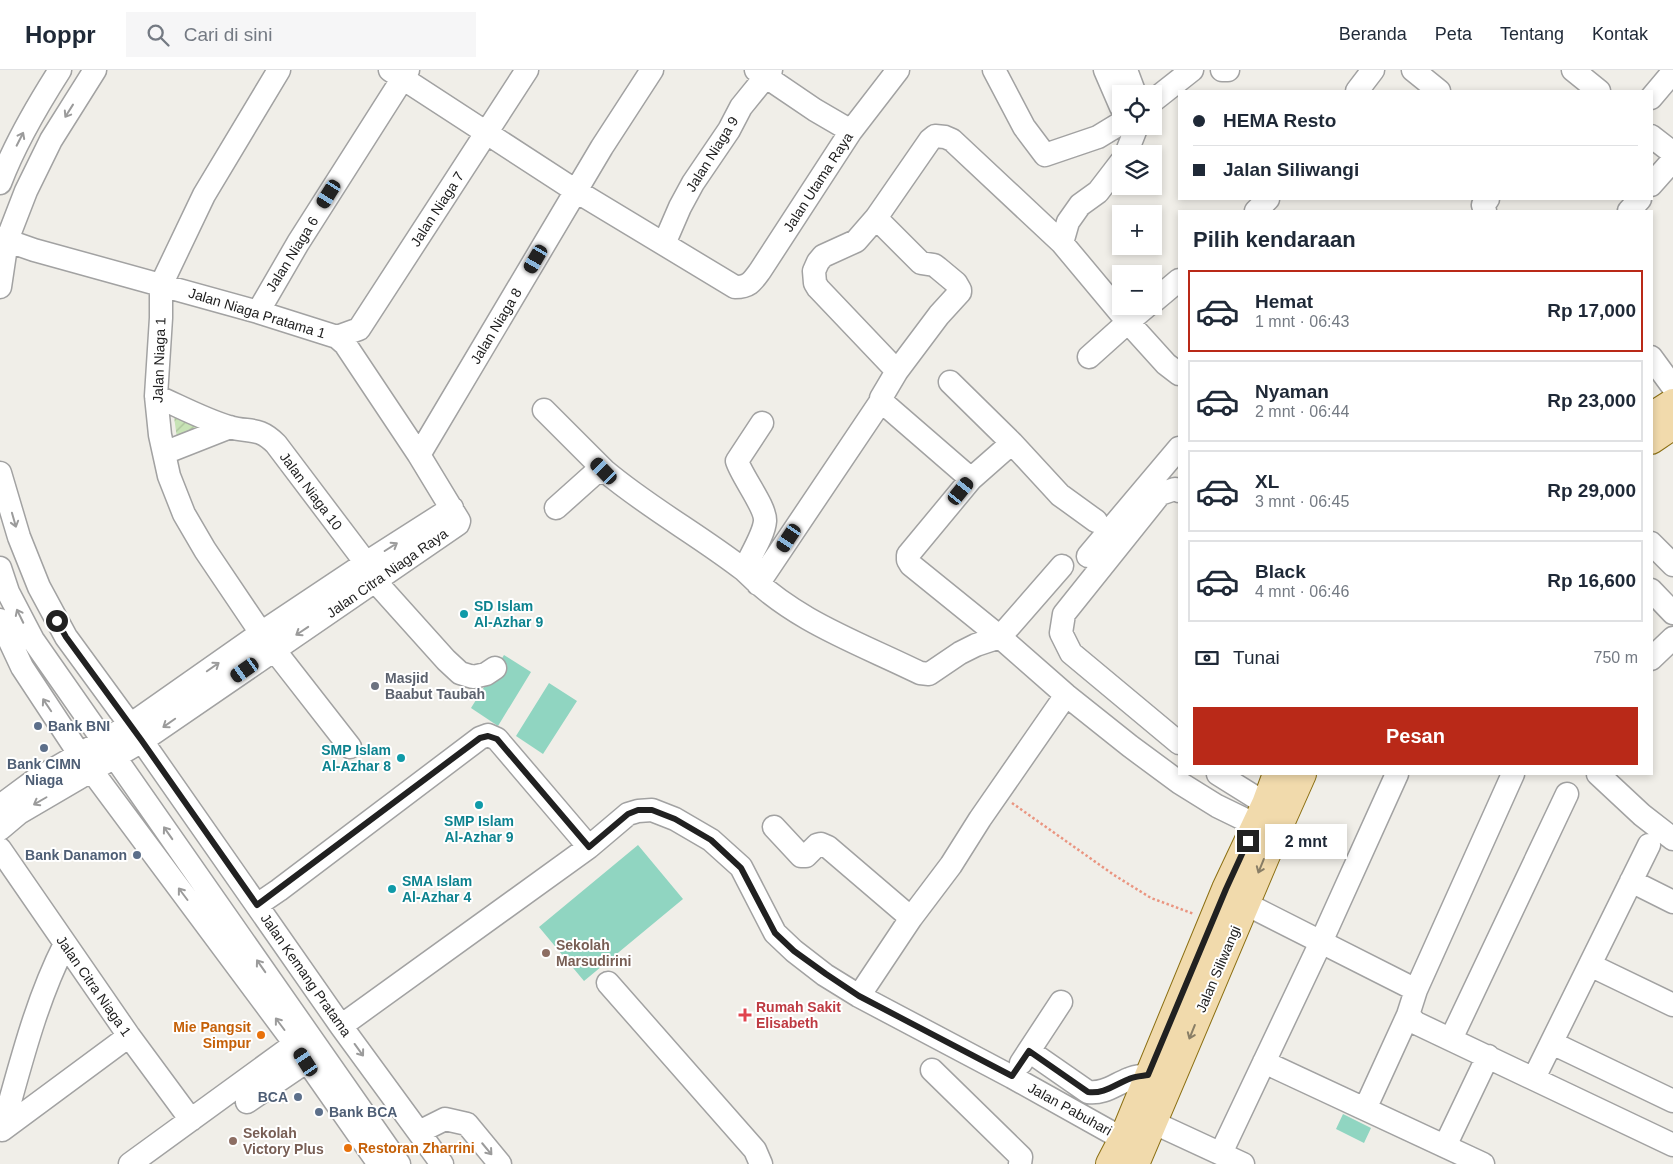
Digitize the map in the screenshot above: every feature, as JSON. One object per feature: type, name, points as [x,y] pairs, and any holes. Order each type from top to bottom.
[{"type":"main road","points":[[1653,416],[1673,403]]},
{"type":"main road","points":[[1653,439],[1673,425]]},
{"type":"main road","name":"Jalan Siliwangi","points":[[1135,1164],[1144,1118],[1148,1075],[1277,775]]},
{"type":"main road","name":"Jalan Siliwangi","points":[[1110,1164],[1124,1139],[1144,1118],[1246,904],[1302,775]]},
{"type":"street","points":[[0,183],[8,160],[36,107],[60,70]]},
{"type":"street","points":[[0,287],[3,239],[51,140],[95,70]]},
{"type":"street","name":"Jalan Niaga 1","points":[[279,70],[204,195],[161,285],[156,396],[160,435],[169,476],[184,514],[204,550],[267,642],[350,747]]},
{"type":"street","name":"Jalan Niaga 7","points":[[337,337],[359,330],[527,70]]},
{"type":"street","name":"Jalan Niaga 8","points":[[419,455],[576,191],[652,70]]},
{"type":"street","name":"Jalan Utama Raya","points":[[664,244],[735,287],[744,287],[752,281],[851,131],[898,70]]},
{"type":"street","points":[[994,70],[1024,127],[1044,155],[1098,137],[1112,128]]},
{"type":"street","points":[[1105,70],[1112,86]]},
{"type":"street","points":[[1126,70],[1132,85]]},
{"type":"street","points":[[1162,94],[1192,70]]},
{"type":"street","points":[[1222,70],[1228,70]]},
{"type":"street","points":[[1358,90],[1373,70]]},
{"type":"street","points":[[1413,70],[1438,90]]},
{"type":"street","points":[[1573,70],[1598,90]]},
{"type":"street","points":[[764,72],[815,110],[851,131]]},
{"type":"street","name":"Jalan Niaga 9","points":[[664,244],[680,206],[693,183],[729,130],[741,107],[764,72]]},
{"type":"street","points":[[1653,96],[1673,72]]},
{"type":"street","points":[[400,73],[486,133],[576,191],[664,244]]},
{"type":"street","name":"Jalan Niaga 6","points":[[258,312],[400,73]]},
{"type":"street","points":[[897,372],[815,283],[814,271],[823,256],[856,241],[876,218],[930,140],[935,136],[941,136],[952,140],[1062,243],[1128,322],[1166,364],[1178,373]]},
{"type":"street","points":[[1653,138],[1673,154]]},
{"type":"street","points":[[1653,183],[1673,160]]},
{"type":"street","points":[[1062,243],[1068,222],[1080,205],[1098,192],[1112,174]]},
{"type":"street","points":[[1257,210],[1267,200]]},
{"type":"street","points":[[1630,210],[1639,200]]},
{"type":"street","points":[[751,577],[881,401],[882,394],[897,372],[939,315],[960,292],[956,284],[938,268],[931,264],[921,263],[876,218]]},
{"type":"street","name":"Jalan Niaga Pratama 1","points":[[3,239],[34,250],[258,312],[337,337],[345,344],[452,508]]},
{"type":"street","points":[[1162,294],[1178,281]]},
{"type":"street","points":[[1090,357],[1137,315]]},
{"type":"street","points":[[950,382],[1012,443],[1060,495],[1096,521]]},
{"type":"street","name":"Jalan Niaga 10","points":[[156,396],[230,427],[254,430],[267,435],[276,444],[370,572],[446,660],[460,673],[473,677],[486,674],[495,668]]},
{"type":"street","points":[[881,401],[971,479]]},
{"type":"street","points":[[544,410],[604,471],[640,498],[718,550],[803,617],[925,674],[933,673],[960,653],[976,645],[1000,637],[1062,566]]},
{"type":"street","points":[[751,577],[765,520],[763,510],[738,461],[762,423]]},
{"type":"street","name":"Jalan Niaga 10","points":[[164,453],[230,427]]},
{"type":"street","points":[[1012,443],[971,479],[908,555],[911,565],[1000,637],[1066,695],[1180,783],[1216,806],[1261,814]]},
{"type":"street","points":[[1088,556],[1178,449]]},
{"type":"street","points":[[556,508],[594,474],[604,471]]},
{"type":"street","name":"Jalan Kemang Pratama","points":[[0,473],[19,537],[39,587],[66,637],[136,733],[341,1026],[442,1164]]},
{"type":"street","points":[[1178,490],[1175,489],[1160,494],[1064,614],[1061,633],[1071,653],[1178,742]]},
{"type":"street","name":"Jalan Citra Niaga Raya","points":[[0,829],[86,763],[136,733],[370,572],[458,524],[459,522],[452,508]]},
{"type":"street","points":[[1653,545],[1673,565]]},
{"type":"street","points":[[0,568],[8,592],[33,640],[109,749],[381,1159]]},
{"type":"street","points":[[1653,592],[1673,613]]},
{"type":"street","points":[[0,620],[22,667],[86,763],[381,1159]]},
{"type":"street","points":[[1653,657],[1673,638]]},
{"type":"street","points":[[22,667],[41,651]]},
{"type":"street","points":[[859,996],[911,918],[951,865],[980,819],[1066,695]]},
{"type":"street","points":[[257,905],[480,738],[488,736],[497,739],[589,847],[341,1026]]},
{"type":"street","name":"Jalan Citra Niaga Raya","points":[[0,806],[35,780],[86,763]]},
{"type":"street","points":[[1219,775],[1261,814]]},
{"type":"street","points":[[1221,1153],[1397,775]]},
{"type":"street","points":[[1365,1109],[1513,775]]},
{"type":"street","points":[[1599,775],[1642,815],[1673,839]]},
{"type":"street","points":[[1451,1039],[1567,794]]},
{"type":"street","name":"Jalan Pabuhari","points":[[589,847],[628,814],[638,810],[652,810],[675,819],[711,840],[741,868],[775,933],[794,951],[826,974],[859,996],[1012,1076],[1124,1139]]},
{"type":"street","points":[[774,827],[801,856],[806,856],[822,844],[828,847],[911,918]]},
{"type":"street","points":[[1534,1078],[1649,844]]},
{"type":"street","name":"Jalan Citra Niaga 1","points":[[0,849],[129,1036],[191,1120]]},
{"type":"street","points":[[1631,881],[1673,902]]},
{"type":"street","points":[[1246,904],[1416,990]]},
{"type":"street","points":[[1,1130],[37,1010],[65,944]]},
{"type":"street","points":[[1590,965],[1673,1004]]},
{"type":"street","points":[[608,983],[756,1150],[761,1164]]},
{"type":"street","points":[[1012,1076],[1062,1002]]},
{"type":"street","points":[[1408,1015],[1416,1023],[1673,1145]]},
{"type":"street","points":[[1,1130],[129,1036]]},
{"type":"street","points":[[1552,1043],[1673,1102]]},
{"type":"street","points":[[1029,1051],[1088,1092],[1096,1093],[1114,1088],[1137,1076],[1148,1075]]},
{"type":"street","points":[[247,1102],[301,1053]]},
{"type":"street","points":[[130,1164],[191,1120],[301,1053]]},
{"type":"street","points":[[1445,1146],[1488,1056]]},
{"type":"street","points":[[1264,1062],[1483,1164]]},
{"type":"street","points":[[932,1070],[1021,1157],[1020,1164]]},
{"type":"street","points":[[381,1159],[417,1130],[445,1118],[467,1124],[500,1164]]},
{"type":"street","points":[[1144,1118],[1243,1164]]},
{"type":"path","points":[[997,797],[1017,806],[1114,875],[1151,898],[1214,920]]},
{"type":"green space","points":[[178,411],[218,421],[178,445],[174,417]]},
{"type":"green space","points":[[504,655],[531,672],[498,726],[471,708]]},
{"type":"green space","points":[[549,683],[577,701],[543,754],[516,736]]},
{"type":"green space","points":[[638,845],[683,899],[584,981],[539,927]]},
{"type":"green space","points":[[1343,1114],[1371,1128],[1364,1143],[1336,1129]]},
{"type":"place","name":"SD Islam Al-Azhar 9","points":[[464,614]]},
{"type":"place","name":"Masjid Baabut Taubah","points":[[375,686]]},
{"type":"place","name":"Bank BNI","points":[[38,726]]},
{"type":"place","name":"Bank CIMN Niaga","points":[[44,748]]},
{"type":"place","name":"SMP Islam Al-Azhar 8","points":[[401,758]]},
{"type":"place","name":"SMP Islam Al-Azhar 9","points":[[479,805]]},
{"type":"place","name":"Bank Danamon","points":[[137,855]]},
{"type":"place","name":"SMA Islam Al-Azhar 4","points":[[392,889]]},
{"type":"place","name":"Sekolah Marsudirini","points":[[546,953]]},
{"type":"place","name":"Rumah Sakit Elisabeth","points":[[745,1015]]},
{"type":"place","name":"Mie Pangsit Simpur","points":[[261,1035]]},
{"type":"place","name":"BCA","points":[[298,1097]]},
{"type":"place","name":"Bank BCA","points":[[319,1112]]},
{"type":"place","name":"Sekolah Victory Plus","points":[[233,1141]]},
{"type":"place","name":"Restoran Zharrini","points":[[348,1148]]},
{"type":"route","points":[[57,621],[66,637],[142,741],[257,905],[480,738],[488,736],[497,739],[589,847],[628,814],[638,810],[652,810],[675,819],[711,840],[741,868],[775,933],[794,951],[859,996],[1012,1076],[1029,1051],[1088,1092],[1096,1093],[1114,1088],[1137,1076],[1148,1075],[1248,841]]}]
